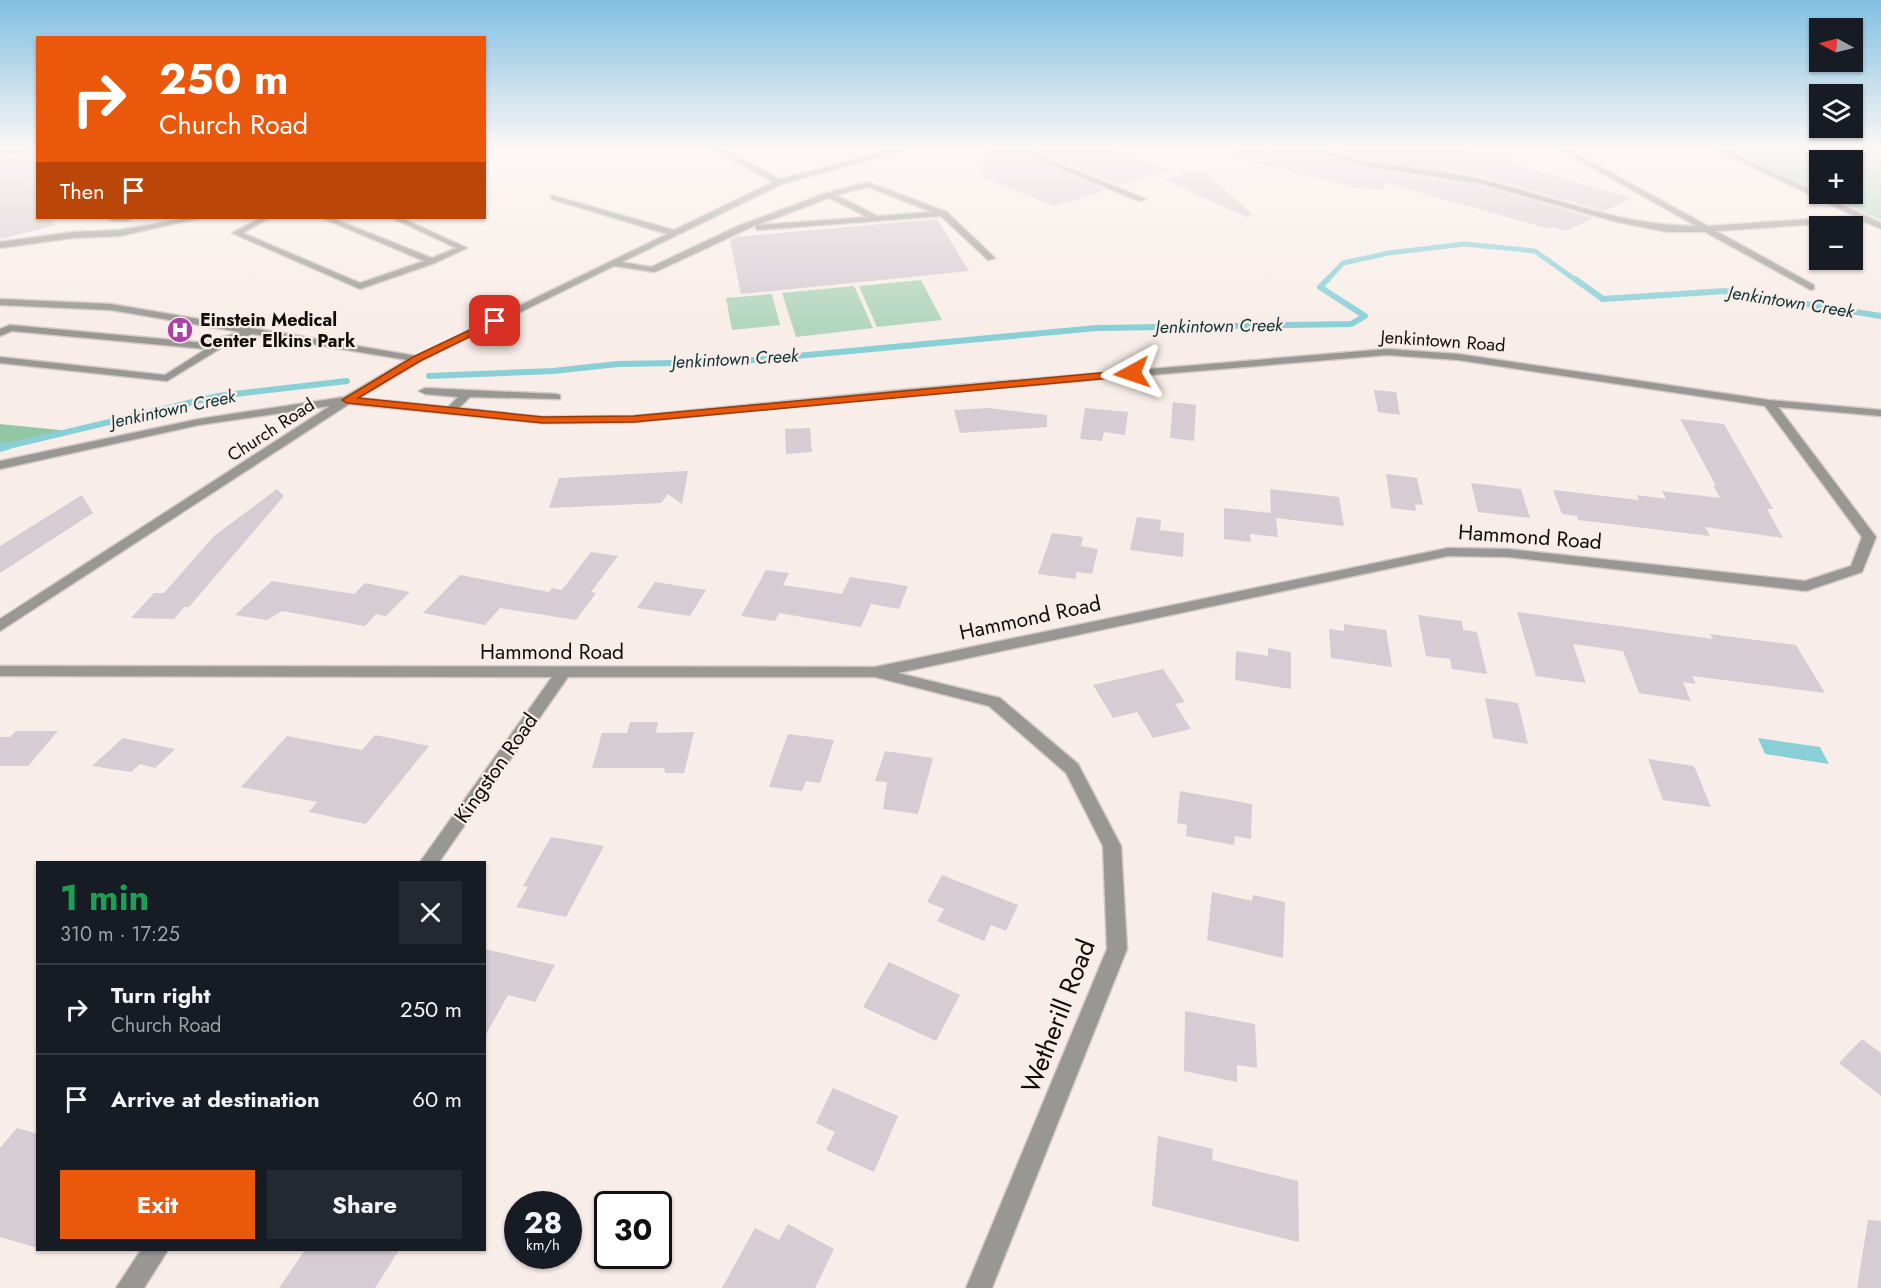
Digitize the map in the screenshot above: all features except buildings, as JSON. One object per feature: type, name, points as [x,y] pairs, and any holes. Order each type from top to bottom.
[{"type":"street","points":[[594,209],[674,233]]},
{"type":"street","name":"Church Road","points":[[0,627],[347,400],[417,359],[723,209]]},
{"type":"street","points":[[612,263],[652,270],[741,228],[791,209]]},
{"type":"street","points":[[858,209],[876,218]]},
{"type":"street","points":[[932,209],[944,214],[991,258]]},
{"type":"street","points":[[1583,209],[1642,225],[1708,229],[1864,218]]},
{"type":"street","points":[[1672,209],[1811,287]]},
{"type":"street","points":[[1845,209],[1881,226]]},
{"type":"street","points":[[741,228],[944,214]]},
{"type":"street","points":[[0,245],[73,235],[120,233],[191,219]]},
{"type":"street","points":[[263,219],[236,233],[360,286],[463,248],[398,219]]},
{"type":"street","points":[[328,219],[432,261]]},
{"type":"street","points":[[3,302],[111,308],[417,359]]},
{"type":"street","points":[[0,333],[10,328],[208,346],[239,328]]},
{"type":"street","points":[[0,360],[167,378],[222,343],[251,330]]},
{"type":"street","name":"Jenkintown Road","points":[[0,465],[199,423],[347,400],[543,420],[634,419],[923,391],[1387,352],[1458,357],[1769,403],[1881,413]]},
{"type":"street","points":[[425,391],[556,397]]},
{"type":"street","points":[[450,411],[466,394]]},
{"type":"street","name":"Hammond Road","points":[[0,671],[875,672],[1448,552],[1508,553],[1806,586],[1857,569],[1869,537],[1769,403]]},
{"type":"street","name":"Wetherill Road","points":[[875,672],[994,702],[1072,769],[1112,846],[1117,949],[979,1288]]},
{"type":"street","name":"Kingston Road","points":[[430,861],[563,673]]},
{"type":"street","points":[[129,1288],[155,1251]]},
{"type":"green space","points":[[1857,209],[1881,209],[1881,220]]},
{"type":"green space","points":[[921,280],[942,320],[877,327],[859,286]]},
{"type":"green space","points":[[854,286],[873,328],[796,337],[782,293]]},
{"type":"green space","points":[[772,294],[780,325],[732,330],[726,298]]},
{"type":"green space","points":[[0,424],[70,431],[0,445]]},
{"type":"water","points":[[1758,738],[1820,747],[1829,764],[1765,754]]},
{"type":"waterway","name":"Jenkintown Creek","points":[[1326,281],[1343,263],[1389,253],[1464,244],[1535,251],[1577,281]]},
{"type":"waterway","name":"Jenkintown Creek","points":[[1575,279],[1603,299],[1725,291],[1881,316]]},
{"type":"waterway","name":"Jenkintown Creek","points":[[429,376],[553,371],[618,364],[733,362],[1097,328],[1351,324],[1365,316],[1320,287],[1326,281]]},
{"type":"waterway","name":"Jenkintown Creek","points":[[7,446],[0,448],[218,396],[347,381]]},
{"type":"place","name":"Einstein Medical Center Elkins Park","points":[[180,330]]},
{"type":"route","points":[[495,321],[417,359],[347,400],[543,420],[634,419],[1132,373]]}]
